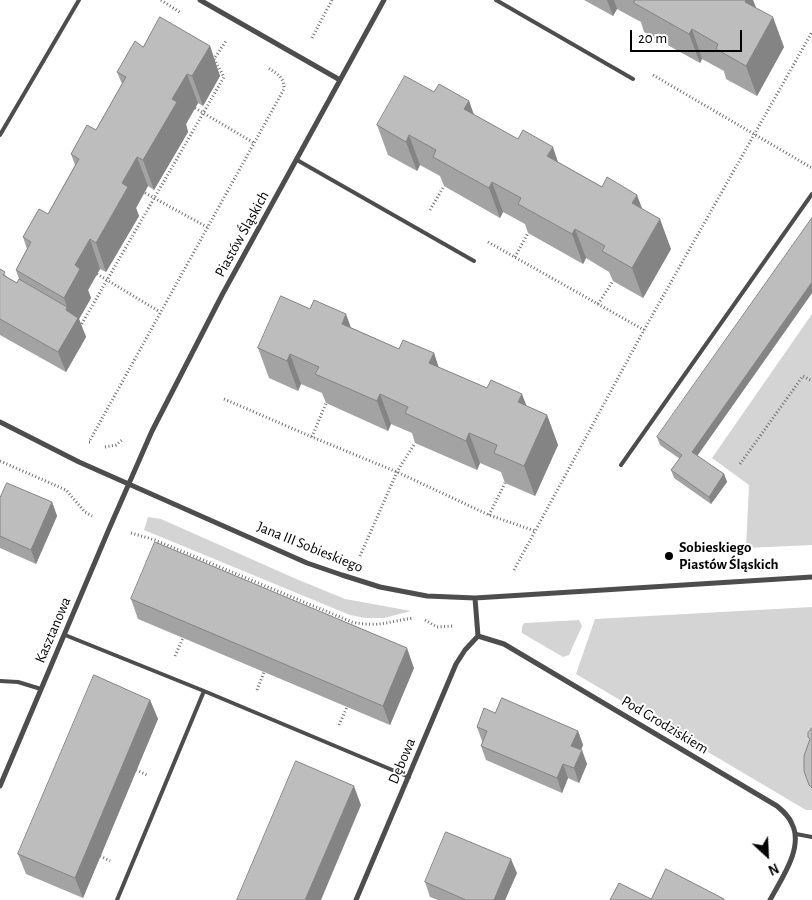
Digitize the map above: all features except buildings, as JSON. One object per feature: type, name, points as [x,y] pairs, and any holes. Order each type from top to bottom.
[{"type":"street","points":[[200,0],[340,80]]},
{"type":"street","name":"Piastów Śląskich","points":[[129,484],[152,431],[222,295],[384,0]]},
{"type":"street","name":"Jana III Sobieskiego","points":[[0,422],[79,462],[307,563],[380,586],[427,596],[475,598],[812,577]]},
{"type":"street","name":"Kasztanowa","points":[[0,786],[129,484]]},
{"type":"street","points":[[475,598],[478,636]]},
{"type":"street","name":"Dębowa","points":[[356,900],[456,664],[465,650],[478,636]]},
{"type":"street","name":"Pod Grodziskiem","points":[[478,636],[504,644],[777,806],[786,815],[796,834]]},
{"type":"street","points":[[770,900],[792,856],[796,834]]},
{"type":"lane","points":[[0,135],[79,0]]},
{"type":"lane","points":[[496,0],[633,79]]},
{"type":"lane","points":[[297,160],[474,261]]},
{"type":"lane","points":[[621,465],[812,194]]},
{"type":"lane","points":[[65,635],[409,777]]},
{"type":"lane","points":[[0,681],[18,682],[41,689]]},
{"type":"lane","points":[[117,900],[204,691]]},
{"type":"lane","points":[[796,834],[812,837]]},
{"type":"path","points":[[161,0],[185,15]]},
{"type":"path","points":[[301,58],[332,0]]},
{"type":"path","points":[[514,570],[644,330],[812,32]]},
{"type":"path","points":[[79,328],[224,77],[214,59],[226,41],[218,36]]},
{"type":"path","points":[[95,444],[89,442],[284,89],[284,81],[279,75],[264,65]]},
{"type":"path","points":[[653,74],[812,168]]},
{"type":"path","points":[[195,108],[254,142]]},
{"type":"path","points":[[422,205],[430,210],[444,186]]},
{"type":"path","points":[[145,193],[207,228]]},
{"type":"path","points":[[515,258],[528,233]]},
{"type":"path","points":[[481,238],[644,330]]},
{"type":"path","points":[[97,274],[160,312]]},
{"type":"path","points":[[598,304],[613,281]]},
{"type":"path","points":[[740,464],[803,376],[812,381]]},
{"type":"path","points":[[224,399],[398,472],[489,515],[535,531]]},
{"type":"path","points":[[312,437],[326,403]]},
{"type":"path","points":[[100,447],[106,448],[116,445],[123,439]]},
{"type":"path","points":[[360,556],[398,472],[415,443]]},
{"type":"path","points":[[0,461],[66,490],[86,512],[109,528],[155,540],[352,622],[378,625],[415,618],[425,620],[437,626],[477,625]]},
{"type":"path","points":[[489,515],[505,483]]},
{"type":"path","points":[[174,659],[183,638]]},
{"type":"path","points":[[256,693],[264,672]]},
{"type":"path","points":[[339,725],[347,707]]},
{"type":"shaded area","points":[[812,314],[812,545],[746,548],[749,485],[712,458]]},
{"type":"shaded area","points":[[148,517],[161,519],[345,599],[411,611],[384,618],[365,618],[350,615],[144,530]]},
{"type":"shaded area","points":[[812,607],[812,810],[806,810],[576,674],[595,619]]},
{"type":"shaded area","points":[[579,620],[582,626],[569,655],[563,657],[522,633],[524,623]]},
{"type":"place","name":"Sobieskiego Piastów Śląskich","points":[[669,556]]}]
